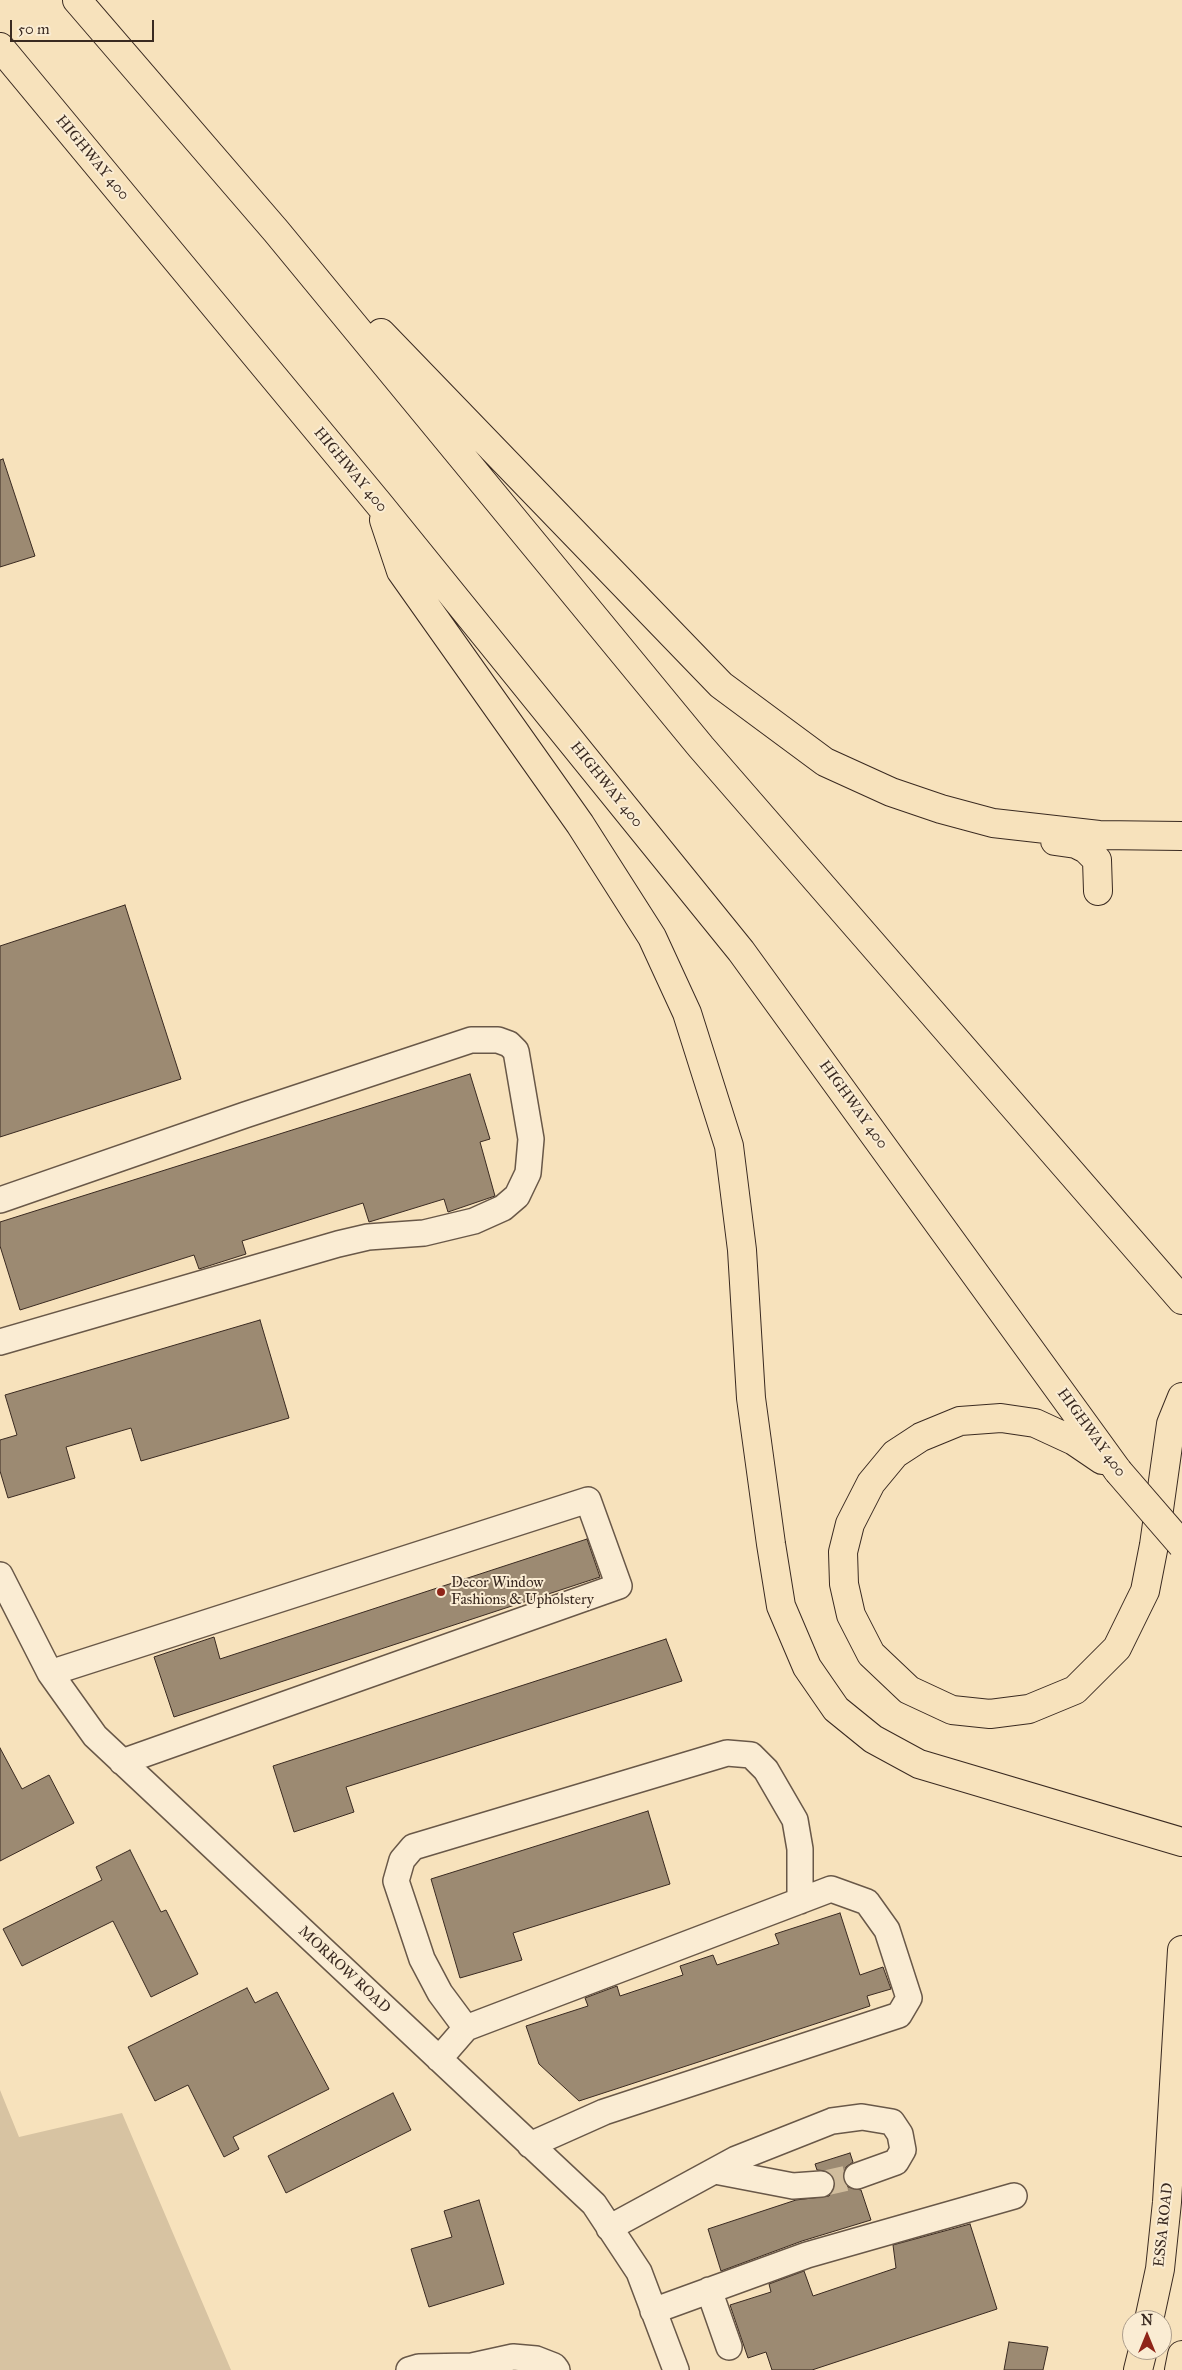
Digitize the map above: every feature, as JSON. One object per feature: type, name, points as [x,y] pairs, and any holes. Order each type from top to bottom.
[{"type":"main road","points":[[77,0],[276,231],[701,747],[1182,1300]]},
{"type":"main road","name":"HIGHWAY 400","points":[[0,47],[379,504],[741,951],[1118,1471],[1182,1546]]},
{"type":"main road","points":[[276,231],[393,344],[721,685],[825,762],[899,795],[940,810],[993,823],[1099,835],[1182,836]]},
{"type":"main road","points":[[379,504],[401,571],[580,824],[652,937],[687,1013],[730,1146],[742,1250],[751,1398],[771,1544],[781,1606],[807,1666],[836,1709],[873,1739],[919,1764],[1182,1842]]},
{"type":"main road","points":[[993,823],[1018,837],[1065,842],[1086,849],[1097,860],[1098,891]]},
{"type":"main road","points":[[1118,1471],[1074,1441],[1035,1423],[1001,1418],[960,1421],[921,1436],[895,1454],[871,1482],[850,1524],[843,1552],[844,1584],[851,1615],[871,1654],[909,1690],[952,1710],[990,1714],[1029,1709],[1075,1690],[1116,1648],[1145,1591],[1154,1545],[1171,1424],[1182,1397]]},
{"type":"main road","name":"ESSA ROAD","points":[[1151,2310],[1160,2269],[1167,2202],[1182,1950]]},
{"type":"main road","points":[[1179,2370],[1182,2354]]},
{"type":"street","points":[[0,1200],[245,1114],[471,1040],[498,1040],[510,1044],[516,1051],[531,1139],[528,1173],[517,1196],[503,1208],[474,1221],[424,1233],[368,1236],[345,1242],[0,1342]]},
{"type":"street","points":[[50,1673],[588,1500],[619,1586],[122,1762]]},
{"type":"street","name":"MORROW ROAD","points":[[0,1575],[50,1673],[95,1736],[594,2204],[638,2272],[676,2370]]},
{"type":"street","points":[[466,2028],[440,1993],[422,1959],[396,1881],[402,1860],[414,1847],[726,1753],[751,1755],[766,1770],[795,1820],[800,1849],[800,1901]]},
{"type":"street","points":[[439,2059],[466,2028],[831,1889],[868,1902],[887,1930],[909,1998],[899,2015],[604,2112],[530,2145]]},
{"type":"street","points":[[609,2228],[736,2159],[832,2121],[862,2117],[892,2122],[900,2134],[903,2150],[896,2162],[857,2176]]},
{"type":"street","points":[[715,2171],[793,2186],[821,2184]]},
{"type":"street","points":[[653,2310],[807,2255],[1014,2196]]},
{"type":"street","points":[[709,2290],[729,2347]]},
{"type":"street","points":[[409,2370],[419,2367],[472,2368],[513,2358],[536,2359],[554,2366],[557,2370]]},
{"type":"shaded area","points":[[0,2090],[19,2137],[122,2113],[231,2370],[0,2370]]},
{"type":"building","points":[[3,459],[35,556],[0,567],[0,460]]},
{"type":"building","points":[[125,905],[181,1079],[0,1137],[0,946]]},
{"type":"building","points":[[470,1074],[490,1139],[480,1142],[495,1196],[448,1212],[444,1199],[369,1222],[363,1203],[242,1241],[246,1254],[199,1269],[194,1255],[20,1310],[0,1246],[0,1222]]},
{"type":"building","points":[[260,1320],[289,1418],[141,1461],[131,1428],[66,1447],[75,1478],[8,1498],[0,1471],[0,1440],[17,1435],[5,1395]]},
{"type":"building","points":[[587,1539],[600,1577],[174,1717],[154,1657],[214,1637],[220,1659]]},
{"type":"building","points":[[666,1639],[682,1681],[346,1787],[354,1812],[294,1832],[273,1766]]},
{"type":"building","points":[[0,1748],[22,1789],[49,1775],[74,1823],[0,1861]]},
{"type":"building","points":[[648,1811],[670,1884],[513,1933],[522,1960],[460,1978],[431,1879]]},
{"type":"building","points":[[130,1850],[161,1912],[166,1910],[198,1974],[151,1997],[113,1921],[22,1966],[3,1929],[102,1880],[96,1867]]},
{"type":"building","points":[[840,1913],[860,1975],[883,1967],[891,1989],[867,1996],[870,2006],[579,2101],[539,2064],[526,2026],[588,2006],[585,1998],[617,1986],[620,1996],[683,1975],[680,1966],[713,1955],[717,1965],[779,1944],[775,1934]]},
{"type":"building","points":[[247,1988],[255,2003],[277,1992],[329,2089],[233,2137],[239,2149],[224,2157],[188,2085],[155,2101],[128,2047]]},
{"type":"building","points":[[393,2093],[411,2130],[286,2193],[268,2156]]},
{"type":"building","points":[[850,2153],[853,2162],[846,2167],[843,2180],[848,2187],[861,2190],[871,2220],[802,2241],[721,2271],[708,2229],[796,2200],[829,2196],[834,2190],[833,2176],[827,2171],[817,2170],[815,2164]]},
{"type":"building","points":[[479,2200],[504,2284],[429,2307],[411,2249],[452,2237],[444,2211]]},
{"type":"building","points":[[970,2224],[997,2309],[812,2370],[772,2370],[766,2352],[748,2358],[730,2305],[771,2292],[769,2284],[804,2271],[813,2296],[896,2268],[893,2245]]},
{"type":"building","points":[[1009,2342],[1048,2347],[1043,2370],[1004,2370]]},
{"type":"tunnel","points":[[821,2184],[857,2176]]},
{"type":"place","name":"Decor Window Fashions & Upholstery","points":[[441,1592]]}]
